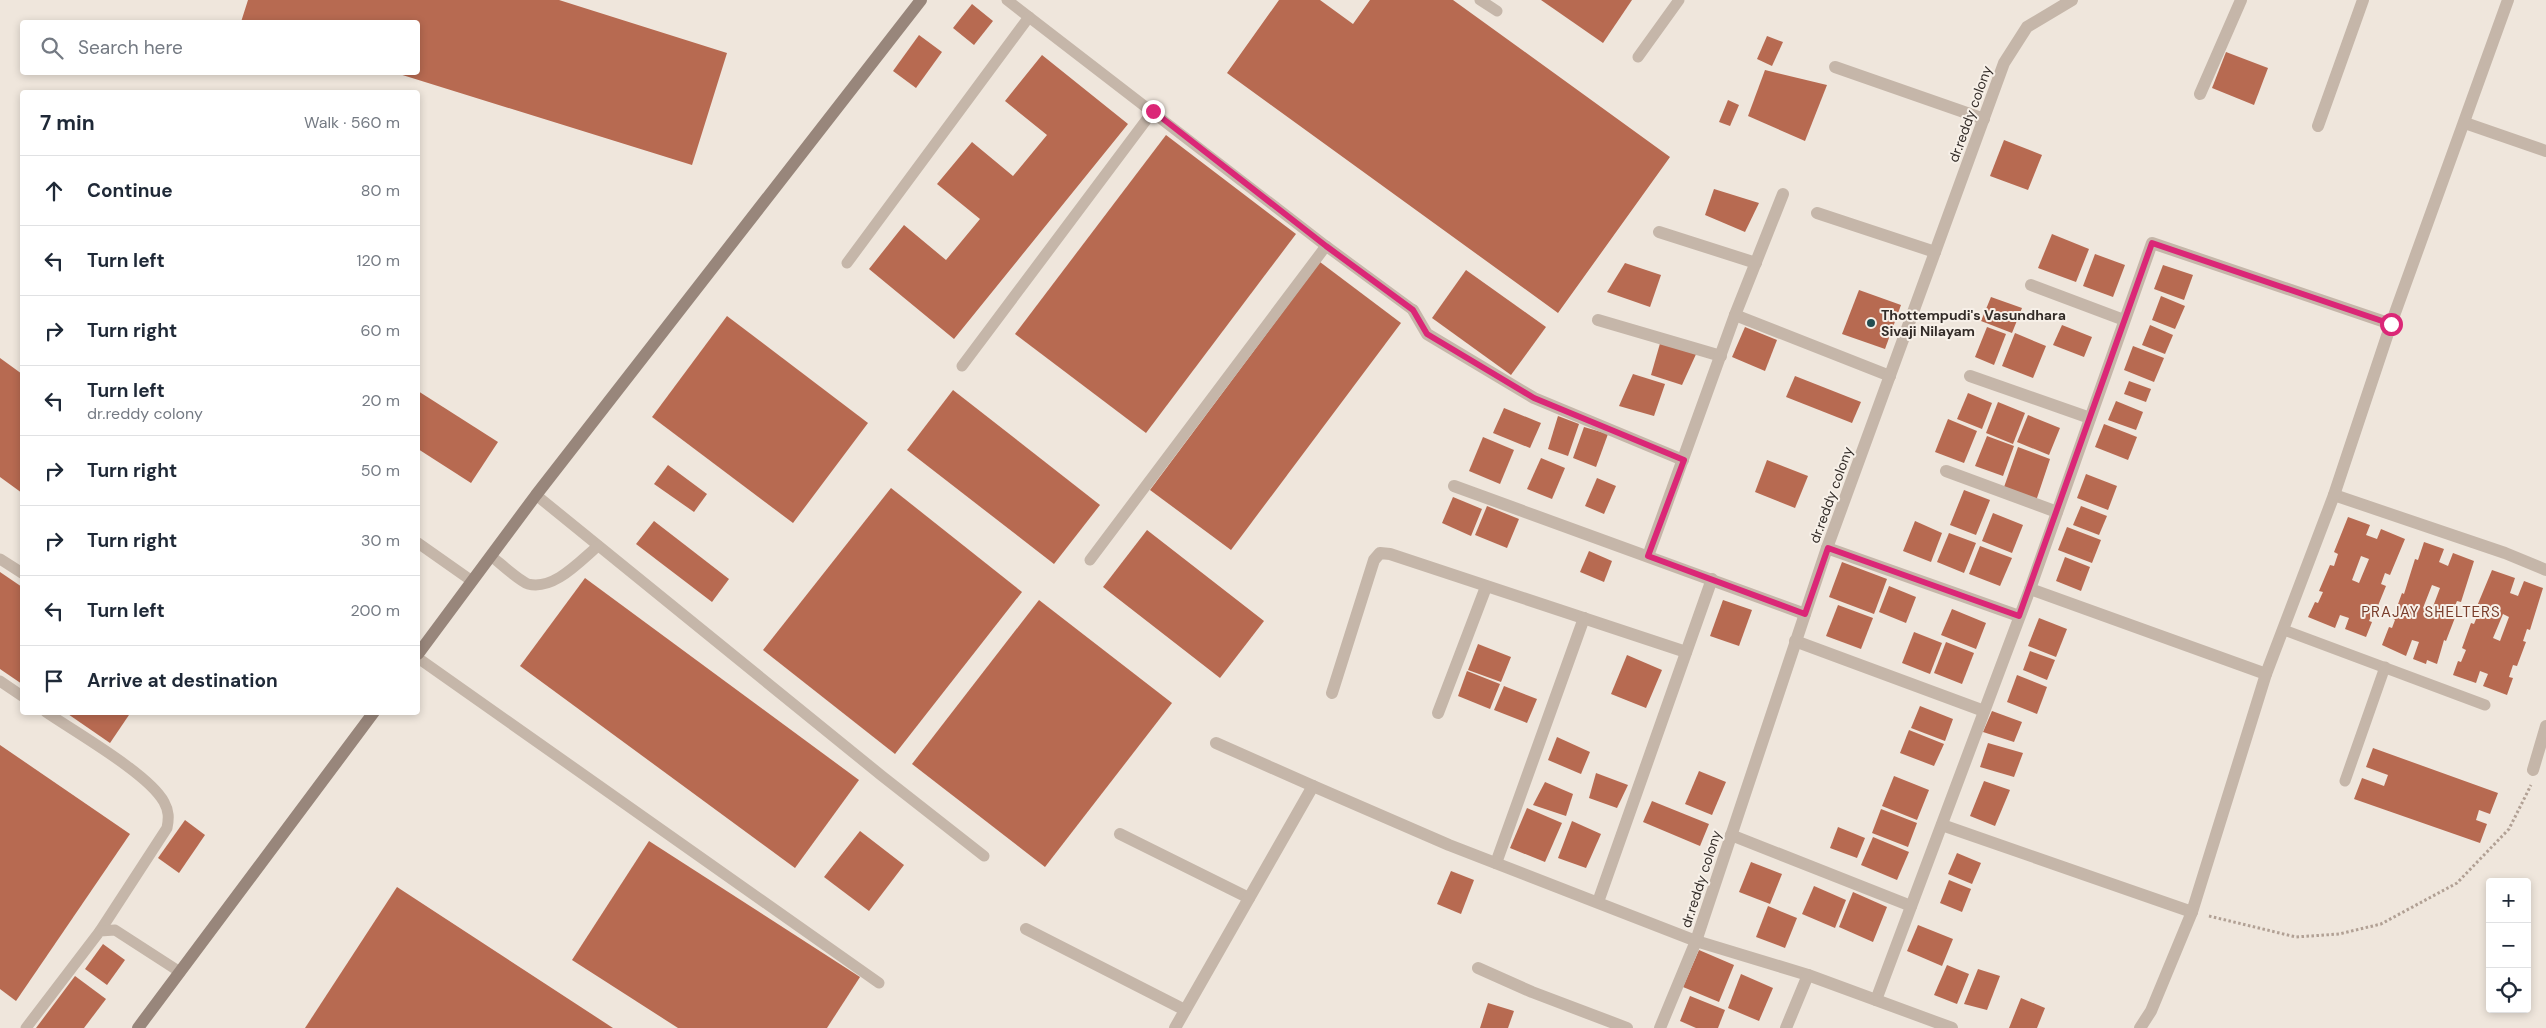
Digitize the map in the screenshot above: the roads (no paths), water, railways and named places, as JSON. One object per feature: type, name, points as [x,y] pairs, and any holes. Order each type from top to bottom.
[{"type":"street","points":[[420,651],[536,495],[921,0]]},
{"type":"street","name":"dr.reddy colony","points":[[1660,1028],[1696,941],[1795,641],[2004,63],[2027,27],[2072,0]]},
{"type":"street","points":[[2200,94],[2241,0]]},
{"type":"street","points":[[2318,126],[2363,0]]},
{"type":"street","points":[[2140,1028],[2151,1011],[2192,912],[2266,674],[2334,495],[2391,324],[2466,123],[2508,0]]},
{"type":"street","points":[[1835,67],[1984,119]]},
{"type":"street","points":[[2466,123],[2546,151]]},
{"type":"street","points":[[1648,556],[1735,315],[1783,194]]},
{"type":"street","points":[[1817,213],[1935,252]]},
{"type":"street","points":[[1659,232],[1756,263]]},
{"type":"street","points":[[1876,1000],[2030,589],[2152,243],[2391,324]]},
{"type":"street","points":[[2032,285],[2124,320]]},
{"type":"street","points":[[1413,310],[1427,334],[1534,398],[1684,460]]},
{"type":"street","points":[[1735,315],[1890,376]]},
{"type":"street","points":[[1598,320],[1721,356]]},
{"type":"street","points":[[1970,376],[2090,418]]},
{"type":"street","points":[[1946,471],[2057,512]]},
{"type":"street","points":[[1454,486],[1805,614]]},
{"type":"street","points":[[2334,495],[2505,553],[2546,570]]},
{"type":"street","points":[[1828,548],[2019,616]]},
{"type":"street","points":[[1332,693],[1374,560],[1380,554],[1390,554],[1686,652]]},
{"type":"street","points":[[1598,902],[1712,579]]},
{"type":"street","points":[[1438,713],[1486,587]]},
{"type":"street","points":[[2030,589],[2266,674]]},
{"type":"street","points":[[1496,863],[1584,618]]},
{"type":"street","points":[[1795,641],[1984,711]]},
{"type":"street","points":[[138,1028],[372,715]]},
{"type":"street","points":[[2533,770],[2546,726]]},
{"type":"street","points":[[1216,743],[1496,863],[1696,941],[1808,975],[1952,1028]]},
{"type":"street","points":[[1175,1028],[1313,786]]},
{"type":"street","points":[[1942,825],[2192,912]]},
{"type":"street","points":[[1120,834],[1249,898]]},
{"type":"street","points":[[1731,835],[1911,906]]},
{"type":"street","points":[[1026,929],[1185,1010]]},
{"type":"street","points":[[1478,968],[1627,1028]]},
{"type":"street","points":[[1786,1028],[1808,975]]},
{"type":"lane","points":[[1007,0],[1326,246],[1413,310]]},
{"type":"lane","points":[[1480,0],[1497,11]]},
{"type":"lane","points":[[1638,58],[1679,0]]},
{"type":"lane","points":[[847,263],[1030,17]]},
{"type":"lane","points":[[962,366],[1153,111]]},
{"type":"lane","points":[[1090,560],[1326,246]]},
{"type":"lane","points":[[536,495],[882,776],[984,856]]},
{"type":"lane","points":[[420,544],[472,580]]},
{"type":"lane","points":[[491,556],[528,584],[547,583],[564,574],[598,546]]},
{"type":"lane","points":[[0,559],[20,572]]},
{"type":"lane","points":[[2284,630],[2485,705]]},
{"type":"lane","points":[[420,659],[879,983]]},
{"type":"lane","points":[[2345,781],[2385,667]]},
{"type":"lane","points":[[0,681],[20,695]]},
{"type":"lane","points":[[26,1028],[100,931],[167,828],[169,814],[164,801],[155,789],[140,776],[50,715]]},
{"type":"lane","points":[[100,931],[115,930],[180,972]]},
{"type":"place","name":"Thottempudi's Vasundhara Sivaji Nilayam","points":[[1871,323]]},
{"type":"district","name":"PRAJAY SHELTERS","points":[[2431,612]]}]
